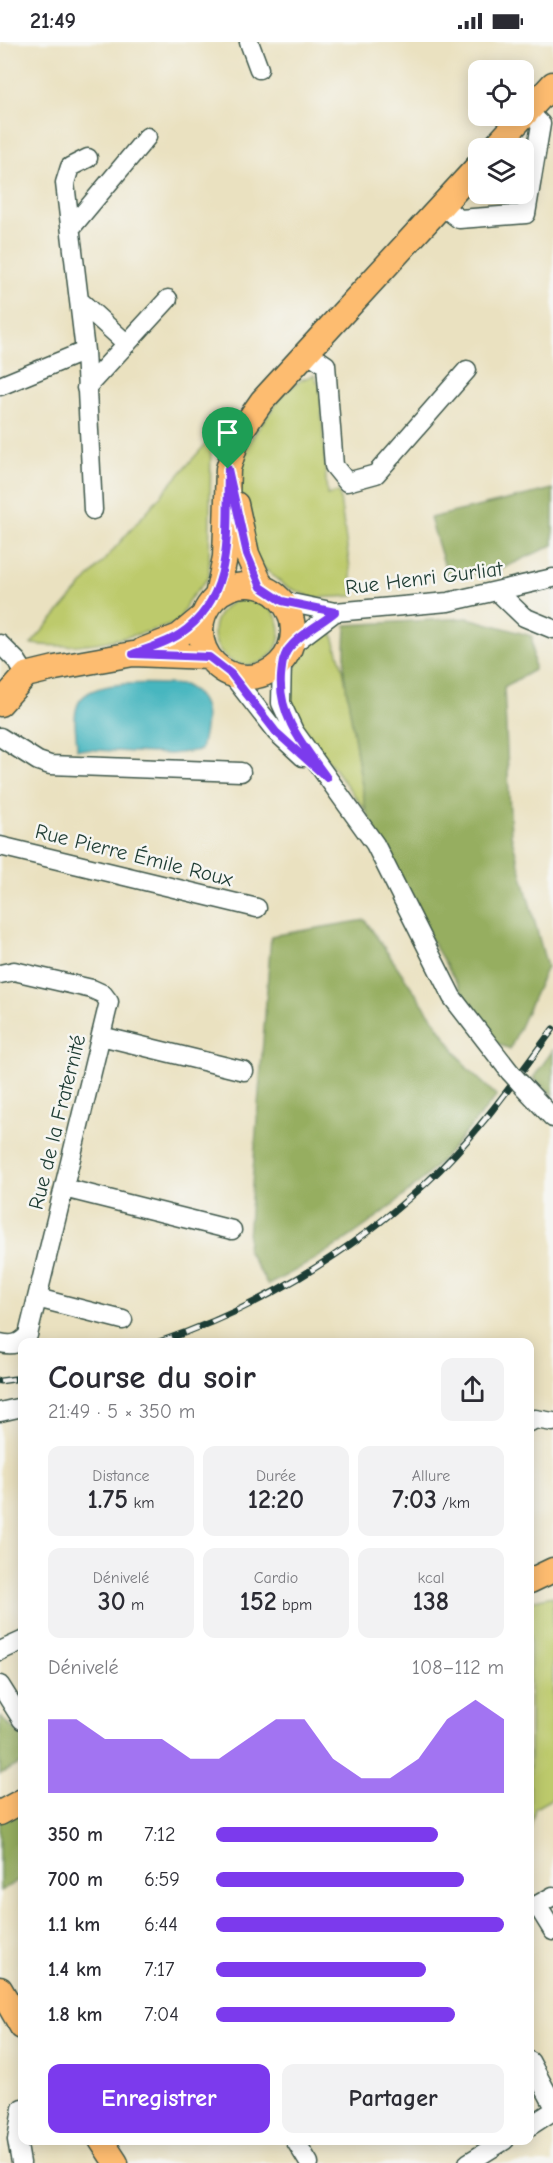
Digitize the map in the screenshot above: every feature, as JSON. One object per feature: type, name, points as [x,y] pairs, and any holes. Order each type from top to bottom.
[{"type":"main road","points":[[534,105],[553,84]]},
{"type":"main road","points":[[503,138],[514,126]]},
{"type":"main road","points":[[0,704],[26,675],[133,654],[179,636],[203,616],[217,596],[225,557],[228,469],[239,434],[262,401],[468,176]]},
{"type":"main road","points":[[228,469],[247,554],[261,587]]},
{"type":"main road","points":[[203,616],[201,630],[203,645],[209,657],[231,674],[245,677],[259,675],[286,653],[293,630],[290,615],[282,601],[261,587],[246,585],[230,588],[217,596]]},
{"type":"main road","points":[[133,654],[209,657]]},
{"type":"main road","points":[[0,1813],[18,1803]]},
{"type":"main road","points":[[0,1989],[18,2020]]},
{"type":"main road","points":[[104,2145],[116,2163]]},
{"type":"street","points":[[249,42],[259,69]]},
{"type":"street","points":[[442,206],[459,219],[526,214],[541,124],[534,117]]},
{"type":"street","points":[[71,228],[147,137]]},
{"type":"street","points":[[88,158],[69,167],[65,183],[85,351],[93,510]]},
{"type":"street","points":[[86,388],[168,298]]},
{"type":"street","points":[[80,302],[127,344]]},
{"type":"street","points":[[0,386],[85,351]]},
{"type":"street","points":[[308,352],[326,365],[334,466],[347,482],[376,474],[467,370]]},
{"type":"street","name":"Rue Henri Gurliat","points":[[282,601],[335,612],[448,602],[553,578]]},
{"type":"street","points":[[498,592],[524,617],[553,629]]},
{"type":"street","name":"Rue Henri Gurliat","points":[[286,653],[335,612]]},
{"type":"street","points":[[0,644],[17,661],[26,675]]},
{"type":"street","points":[[286,653],[281,703],[294,731],[375,844],[452,997],[515,1078],[553,1118]]},
{"type":"street","points":[[231,674],[276,732],[327,778]]},
{"type":"street","points":[[0,737],[38,762],[50,765],[241,772]]},
{"type":"street","name":"Rue Pierre Émile Roux","points":[[0,846],[257,908]]},
{"type":"street","name":"Rue de la Fraternité","points":[[0,974],[14,970],[103,994],[109,1002],[28,1335],[25,1338]]},
{"type":"street","points":[[101,1036],[244,1071]]},
{"type":"street","points":[[64,1188],[232,1230]]},
{"type":"street","points":[[37,1298],[123,1320]]},
{"type":"street","name":"Rue de la Fraternité","points":[[0,1343],[9,1345],[18,1343]]},
{"type":"street","points":[[0,1412],[18,1408]]},
{"type":"street","points":[[534,1420],[553,1422]]},
{"type":"street","points":[[0,1651],[18,1643]]},
{"type":"street","points":[[0,1685],[18,1714]]},
{"type":"street","points":[[534,1906],[553,1896]]},
{"type":"street","points":[[534,1908],[553,1932]]},
{"type":"street","points":[[534,2068],[553,2104]]},
{"type":"street","points":[[534,2123],[553,2111]]},
{"type":"street","points":[[18,2134],[21,2163]]},
{"type":"street","points":[[298,2145],[309,2163]]},
{"type":"street","points":[[468,2163],[497,2145]]},
{"type":"green space","points":[[314,375],[320,387],[327,495],[339,492],[354,596],[313,598],[285,586],[251,557],[239,488],[240,454],[284,393],[301,380]]},
{"type":"green space","points":[[211,438],[209,577],[188,601],[178,623],[124,638],[87,644],[50,646],[31,644]]},
{"type":"green space","points":[[553,489],[553,545],[499,570],[448,577],[430,518]]},
{"type":"green space","points":[[240,599],[254,599],[266,604],[275,613],[280,632],[278,645],[271,656],[254,665],[240,665],[228,660],[219,651],[214,639],[214,625],[219,613],[228,604]]},
{"type":"green space","points":[[468,618],[532,636],[534,670],[504,687],[511,835],[547,967],[510,1049],[491,1041],[427,933],[366,811],[344,673],[346,625]]},
{"type":"green space","points":[[331,629],[344,673],[366,811],[288,704],[288,683],[305,649]]},
{"type":"green space","points":[[365,920],[467,1068],[497,1096],[443,1159],[387,1209],[309,1263],[268,1285],[247,1250],[271,936]]},
{"type":"green space","points":[[553,1050],[553,1095],[533,1078]]},
{"type":"green space","points":[[553,1596],[553,1798],[535,1808],[534,1812],[534,1600]]},
{"type":"green space","points":[[0,1717],[18,1733],[18,1765],[0,1774]]},
{"type":"green space","points":[[18,1810],[18,1880],[0,1891],[0,1819]]},
{"type":"water","points":[[126,684],[184,685],[194,691],[204,705],[206,721],[201,750],[171,754],[77,749],[75,715],[78,704],[85,695],[110,686]]},
{"type":"railway","points":[[170,1338],[231,1313],[300,1277],[365,1234],[396,1210],[443,1167],[493,1110],[553,1029]]},
{"type":"railway","points":[[0,1381],[18,1379]]},
{"type":"route","points":[[228,469],[247,554],[261,587],[272,592],[282,601],[335,612],[290,646],[282,660],[280,685],[281,703],[294,731],[327,778],[276,732],[231,674],[209,657],[133,654],[179,636],[203,616],[208,605],[217,596],[225,557],[228,469]]}]
